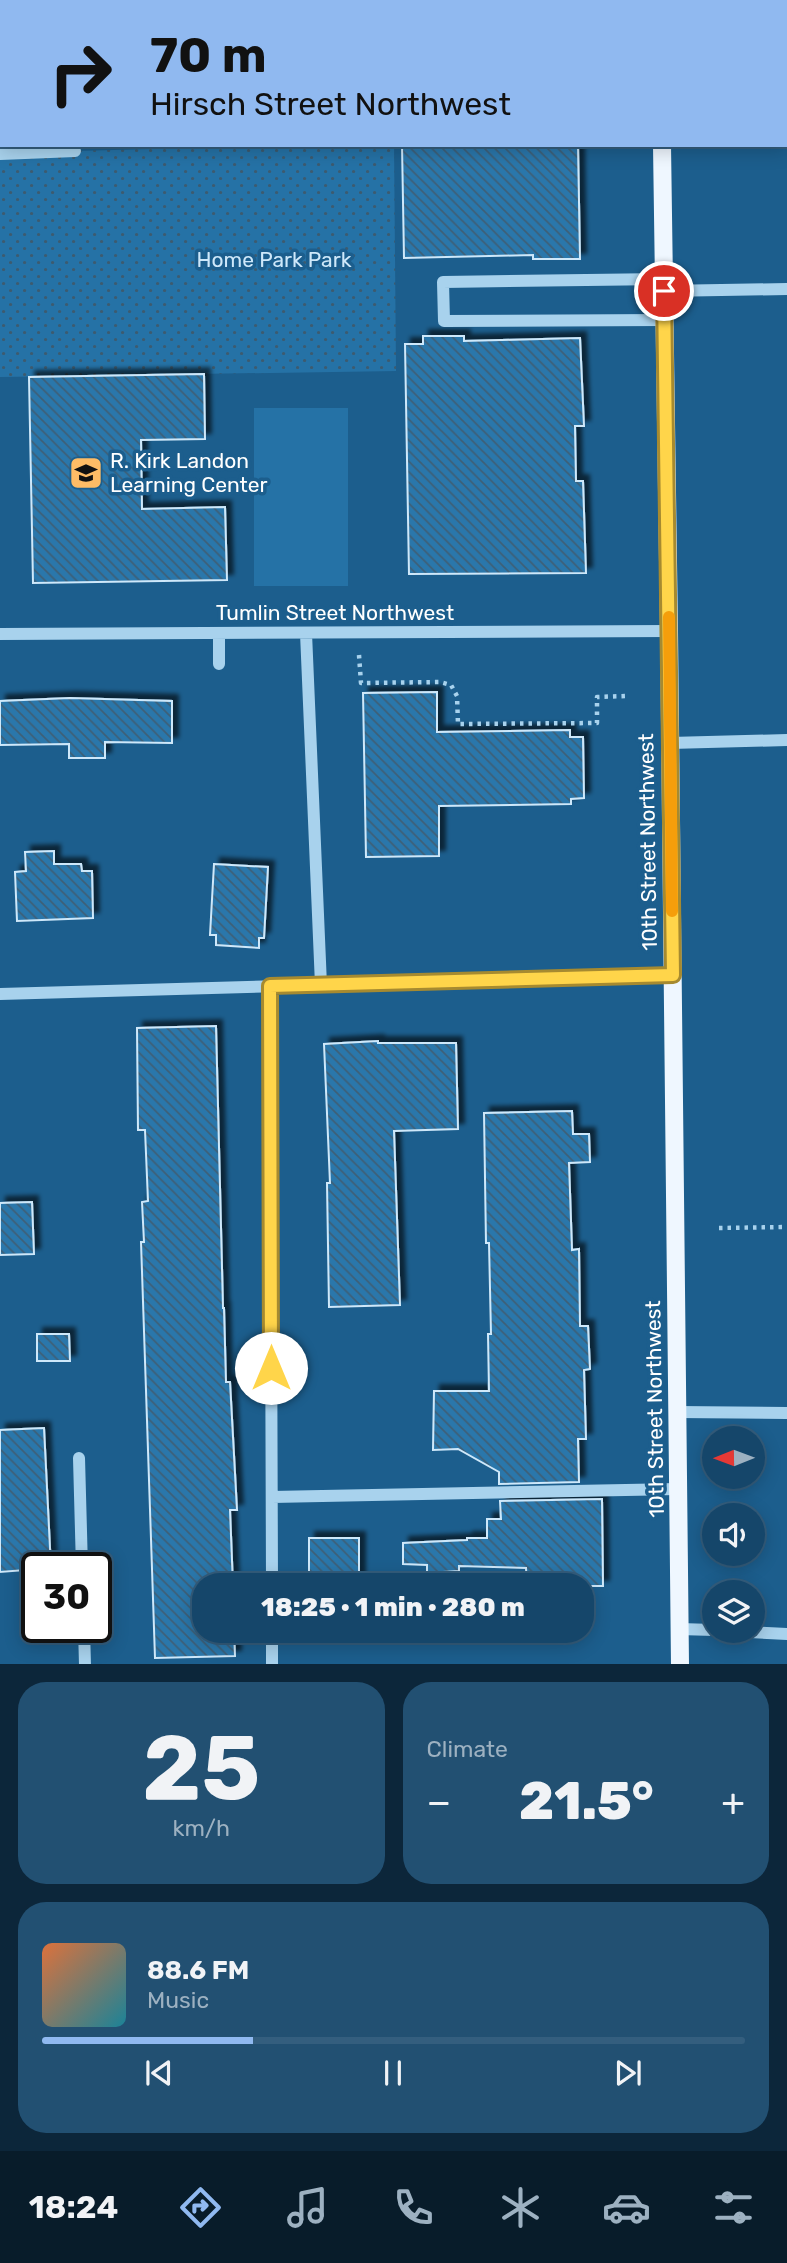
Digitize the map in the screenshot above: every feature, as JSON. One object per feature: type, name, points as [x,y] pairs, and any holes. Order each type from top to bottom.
[{"type":"main road","name":"10th Street Northwest","points":[[662,147],[680,1664]]},
{"type":"street","points":[[0,154],[75,151]]},
{"type":"street","points":[[664,320],[444,321],[443,282],[787,289]]},
{"type":"street","name":"Tumlin Street Northwest","points":[[0,634],[669,631]]},
{"type":"street","points":[[219,633],[219,664]]},
{"type":"street","points":[[306,633],[321,985]]},
{"type":"street","points":[[670,743],[787,740]]},
{"type":"street","points":[[0,994],[673,975]]},
{"type":"street","points":[[270,986],[272,1573]]},
{"type":"street","points":[[677,1412],[787,1413]]},
{"type":"street","points":[[79,1458],[82,1552]]},
{"type":"street","points":[[272,1497],[678,1489]]},
{"type":"street","points":[[680,1629],[702,1630]]},
{"type":"street","points":[[765,1633],[787,1634]]},
{"type":"street","points":[[84,1643],[85,1664]]},
{"type":"street","points":[[272,1643],[272,1664]]},
{"type":"path","points":[[359,654],[361,683],[440,682],[451,685],[457,696],[458,724],[597,723],[597,697],[626,696]]},
{"type":"path","points":[[719,1228],[787,1227]]},
{"type":"green space","name":"Home Park Park","points":[[229,147],[394,147],[396,371],[0,377],[0,153]]},
{"type":"green space","points":[[254,408],[348,408],[348,586],[254,586]]},
{"type":"building","points":[[402,147],[578,147],[580,259],[533,259],[533,255],[404,258]]},
{"type":"building","points":[[423,336],[464,336],[464,341],[580,338],[584,426],[575,426],[576,481],[583,481],[586,573],[409,574],[405,344],[423,344]]},
{"type":"building","name":"R. Kirk Landon Learning Center","points":[[204,374],[205,439],[141,440],[142,509],[225,507],[227,580],[33,583],[29,377]]},
{"type":"building","points":[[437,692],[437,732],[570,730],[570,737],[583,737],[584,798],[571,799],[571,804],[439,806],[439,856],[366,857],[363,693]]},
{"type":"building","points":[[70,698],[172,701],[172,743],[105,742],[105,758],[69,758],[69,744],[0,745],[0,701]]},
{"type":"building","points":[[54,851],[54,864],[81,864],[82,871],[92,871],[93,918],[17,921],[15,872],[26,871],[25,852]]},
{"type":"building","points":[[214,864],[268,867],[264,938],[259,938],[259,948],[216,945],[216,935],[210,935]]},
{"type":"building","points":[[216,1026],[226,1382],[230,1382],[237,1510],[230,1510],[232,1573],[192,1573],[192,1643],[234,1643],[235,1656],[155,1658],[141,1242],[144,1242],[142,1202],[148,1201],[145,1130],[138,1130],[137,1028]]},
{"type":"building","points":[[378,1041],[456,1043],[458,1129],[394,1131],[400,1305],[329,1307],[327,1183],[330,1183],[324,1044]]},
{"type":"building","points":[[572,1111],[573,1134],[589,1134],[590,1162],[569,1163],[572,1250],[579,1249],[580,1326],[588,1326],[590,1369],[584,1370],[586,1439],[578,1439],[579,1482],[499,1484],[499,1472],[458,1449],[433,1450],[434,1391],[489,1391],[488,1334],[491,1334],[489,1243],[486,1243],[484,1113]]},
{"type":"building","points":[[32,1202],[34,1254],[0,1255],[0,1203]]},
{"type":"building","points":[[37,1334],[69,1334],[70,1361],[37,1361]]},
{"type":"building","points":[[44,1428],[50,1552],[21,1552],[21,1570],[0,1572],[0,1430]]},
{"type":"building","points":[[602,1499],[603,1586],[594,1586],[594,1573],[526,1573],[526,1568],[459,1566],[459,1571],[427,1573],[427,1565],[403,1564],[403,1543],[487,1538],[487,1519],[501,1519],[500,1501]]},
{"type":"building","points":[[309,1538],[359,1538],[359,1573],[309,1573]]},
{"type":"slow traffic","points":[[669,617],[672,911]]},
{"type":"place","name":"R. Kirk Landon Learning Center","points":[[86,473]]},
{"type":"route","points":[[271,1368],[270,986],[673,975],[664,291]]}]
